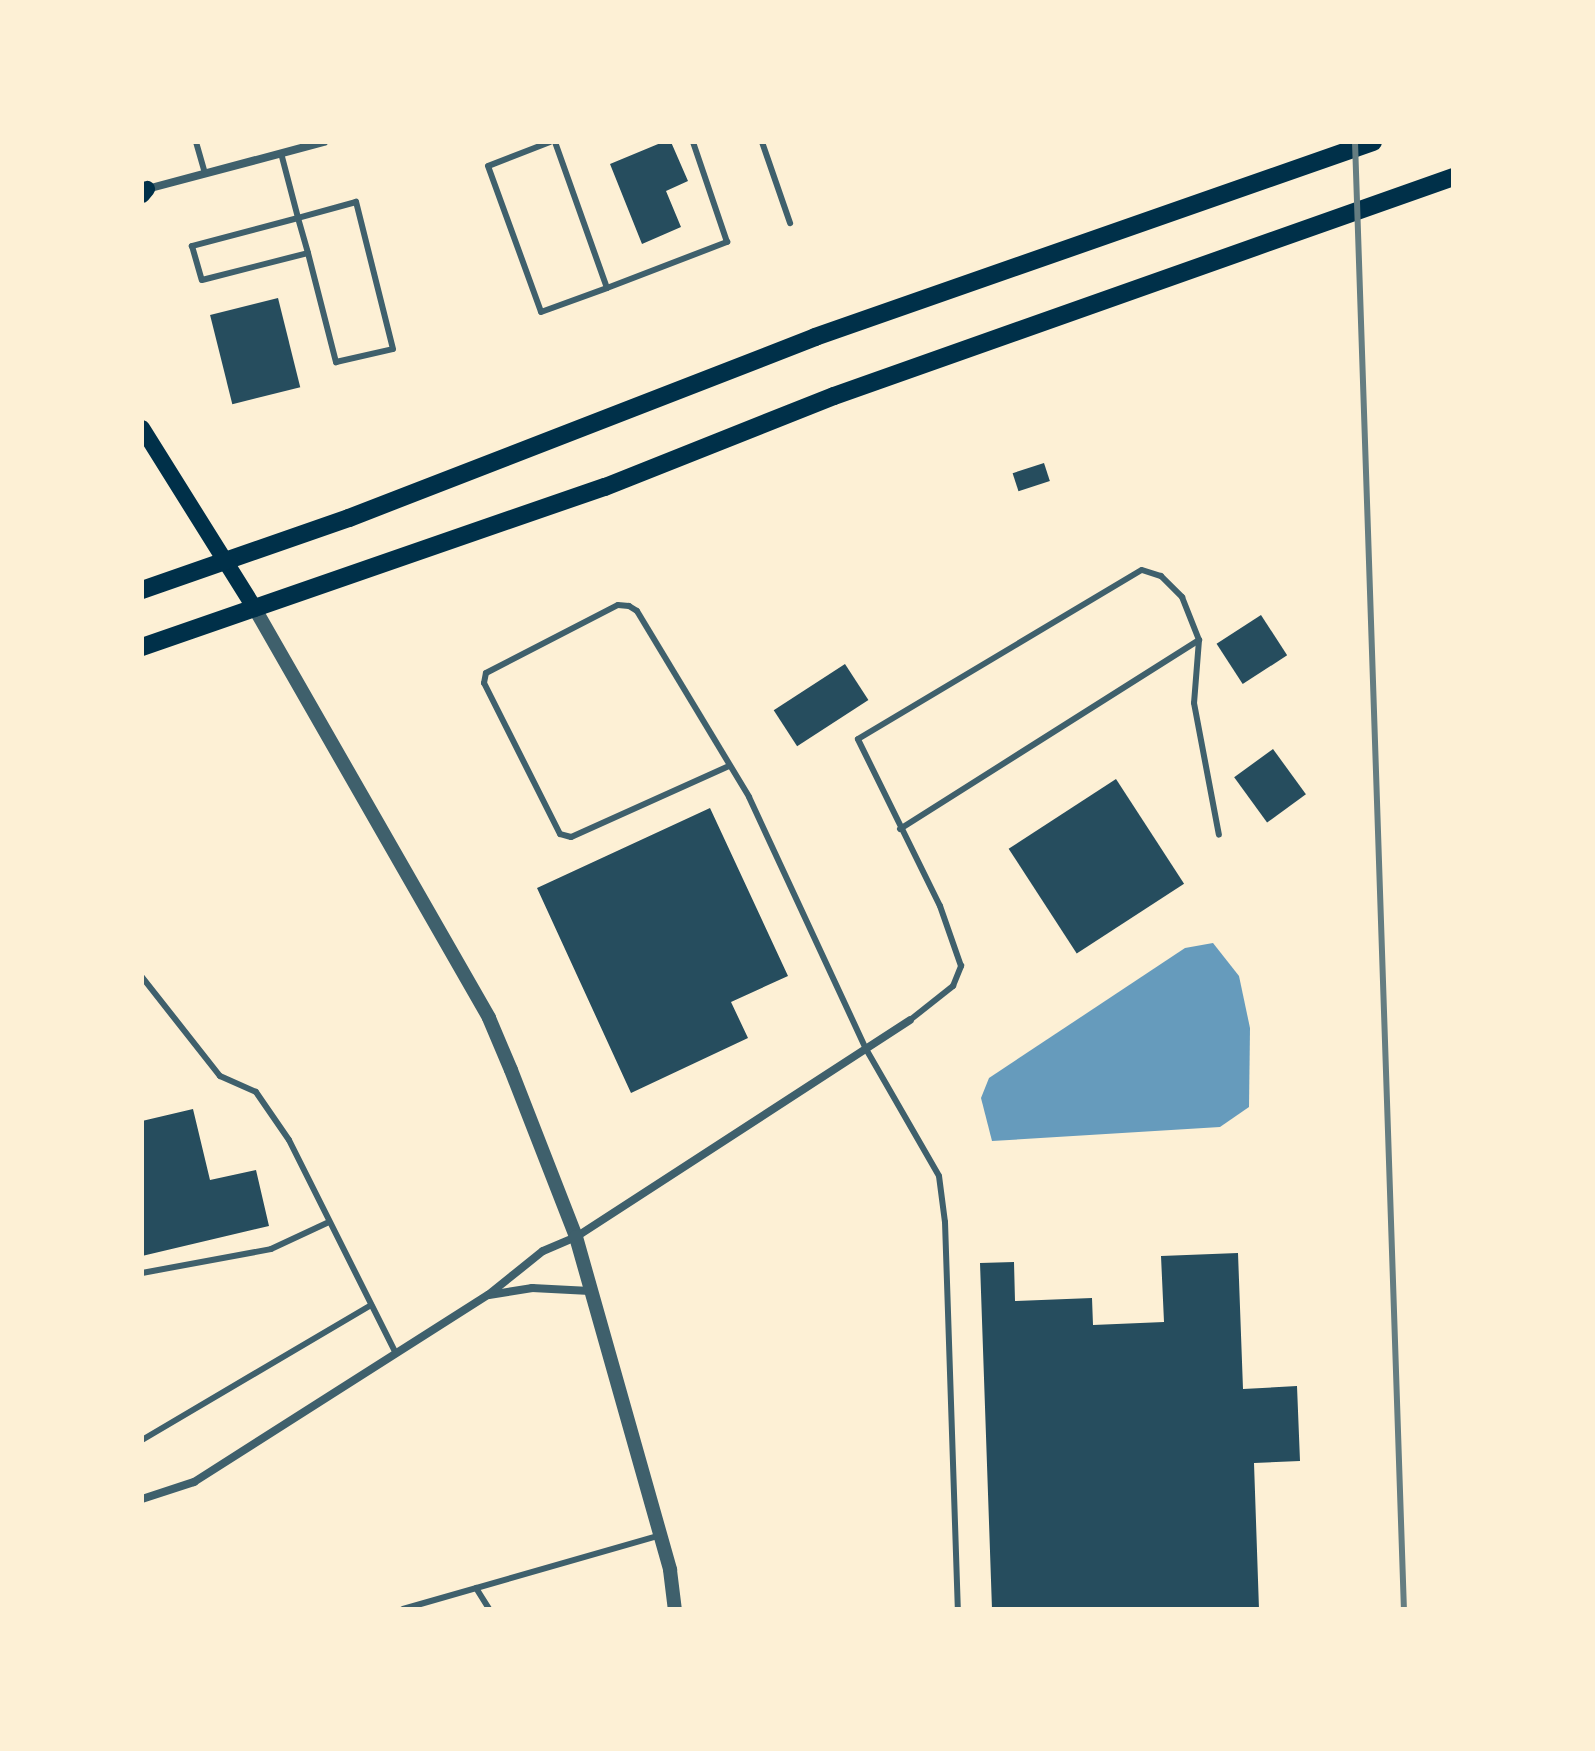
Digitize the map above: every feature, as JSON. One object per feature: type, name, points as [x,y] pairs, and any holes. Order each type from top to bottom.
[{"type":"main road","points":[[142,590],[509,458],[815,337],[1373,142]]},
{"type":"main road","points":[[142,647],[605,487],[834,396],[1453,177]]},
{"type":"main road","points":[[142,428],[255,609]]},
{"type":"street","points":[[144,191],[324,142]]},
{"type":"street","points":[[255,609],[489,1018],[576,1237],[661,1535],[675,1609]]},
{"type":"street","points":[[142,1499],[194,1482],[488,1295],[543,1251],[576,1237],[910,1020]]},
{"type":"street","points":[[488,1295],[532,1288],[590,1291]]},
{"type":"lane","points":[[196,142],[205,173]]},
{"type":"lane","points":[[607,288],[553,142],[488,166],[541,312],[607,288],[727,242],[693,142]]},
{"type":"lane","points":[[762,142],[790,223]]},
{"type":"lane","points":[[281,153],[298,218],[308,253],[336,362],[393,349],[356,202],[298,218],[192,246],[202,280],[308,253]]},
{"type":"lane","points":[[910,1020],[953,986],[961,966],[940,906],[858,739],[1142,570],[1161,576],[1182,597],[1199,640],[1194,703],[1219,835]]},
{"type":"lane","points":[[729,766],[571,837],[560,834],[484,683],[486,673],[618,605],[629,606],[729,766],[866,1049],[939,1176],[945,1222],[958,1609]]},
{"type":"lane","points":[[900,829],[1199,640]]},
{"type":"lane","points":[[142,977],[220,1076],[256,1092],[289,1140],[396,1354]]},
{"type":"lane","points":[[142,1273],[271,1249],[329,1222]]},
{"type":"lane","points":[[142,1440],[371,1305]]},
{"type":"lane","points":[[403,1609],[661,1535]]},
{"type":"lane","points":[[476,1588],[489,1609]]},
{"type":"water","points":[[1213,943],[1239,976],[1250,1028],[1249,1107],[1220,1127],[992,1141],[981,1098],[989,1078],[1185,948]]},
{"type":"building","points":[[663,142],[671,142],[688,181],[666,191],[681,227],[642,244],[610,164]]},
{"type":"building","points":[[278,298],[300,387],[232,404],[210,315]]},
{"type":"building","points":[[1044,463],[1050,481],[1018,491],[1013,473]]},
{"type":"building","points":[[1261,615],[1287,655],[1243,684],[1217,644]]},
{"type":"building","points":[[845,664],[868,700],[797,746],[774,710]]},
{"type":"building","points":[[1273,749],[1306,794],[1267,823],[1234,777]]},
{"type":"building","points":[[1116,779],[1184,884],[1077,954],[1009,849]]},
{"type":"building","points":[[710,808],[788,976],[731,1002],[748,1038],[631,1093],[537,888]]},
{"type":"building","points":[[193,1109],[210,1180],[256,1170],[269,1226],[142,1256],[142,1121]]},
{"type":"building","points":[[1238,1253],[1243,1389],[1297,1386],[1300,1461],[1254,1463],[1259,1609],[992,1609],[980,1263],[1014,1262],[1015,1301],[1092,1298],[1093,1325],[1164,1322],[1161,1256]]},
{"type":"railway","points":[[1355,142],[1404,1609]]}]
